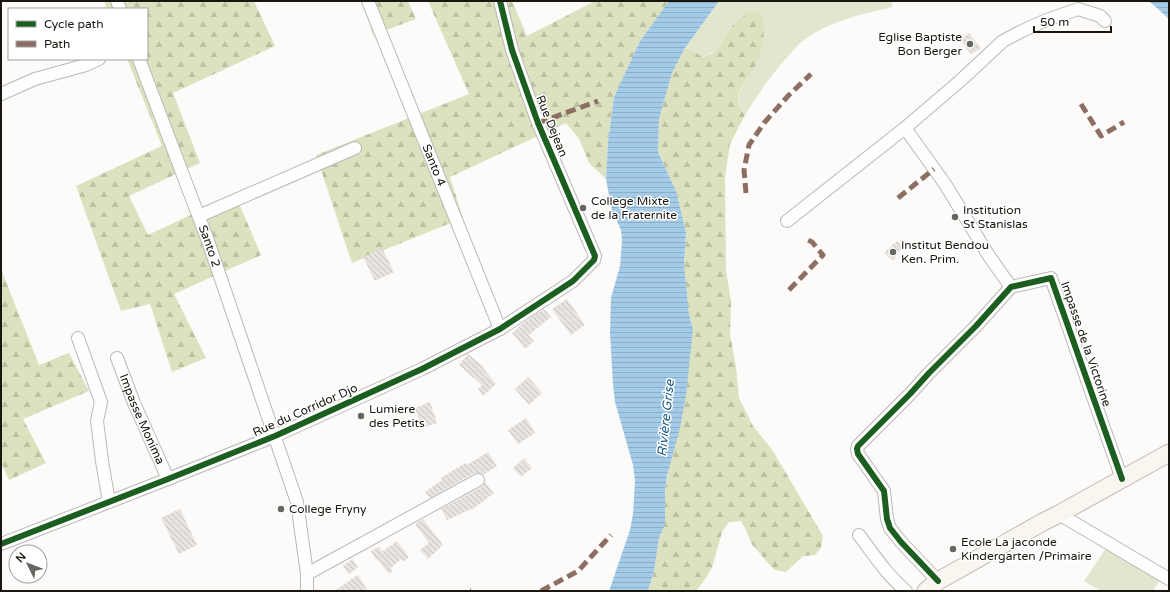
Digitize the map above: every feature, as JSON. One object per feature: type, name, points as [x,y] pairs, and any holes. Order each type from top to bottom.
[{"type":"street","name":"Santo 4","points":[[368,1],[500,329]]},
{"type":"street","name":"Rue Dejean","points":[[500,1],[512,50],[538,123],[595,256]]},
{"type":"street","points":[[787,221],[905,128],[1003,42],[1044,21],[1078,9],[1100,16],[1104,22]]},
{"type":"street","points":[[1,94],[35,79],[86,65],[96,60]]},
{"type":"street","name":"Santo 2","points":[[139,60],[208,241],[297,502],[307,574],[307,591]]},
{"type":"street","points":[[905,128],[945,184],[989,256],[1011,287],[976,326],[858,446],[857,452],[884,491],[887,519],[890,528],[932,586],[1043,522],[1169,453]]},
{"type":"street","points":[[199,216],[355,148]]},
{"type":"street","name":"Rue du Corridor Djo","points":[[1,544],[168,480],[274,436],[422,368],[500,329],[573,280],[594,260],[595,256]]},
{"type":"street","name":"Impasse de la Victorine","points":[[1011,287],[1051,278],[1122,479]]},
{"type":"street","points":[[78,338],[101,402],[97,421],[108,502]]},
{"type":"street","name":"Impasse Monima","points":[[117,358],[134,403],[168,480]]},
{"type":"street","points":[[307,574],[478,480]]},
{"type":"street","points":[[1059,514],[1169,579]]},
{"type":"street","points":[[859,535],[882,567],[906,591]]},
{"type":"green space","points":[[104,1],[254,1],[275,46],[173,93],[200,163],[129,196],[148,235],[235,194],[261,255],[174,294],[206,358],[172,372],[150,304],[121,311],[76,186],[162,146],[127,60],[148,60],[148,8],[107,8]]},
{"type":"green space","points":[[362,1],[408,1],[416,19],[373,35]]},
{"type":"green space","points":[[428,1],[512,1],[527,36],[595,1],[669,1],[640,41],[614,97],[608,142],[606,179],[589,163],[579,139],[566,123],[450,177],[463,218],[352,263],[316,155],[469,94]]},
{"type":"green space","points":[[719,1],[891,1],[893,7],[835,23],[814,33],[802,41],[772,75],[745,115],[739,99],[739,93],[756,64],[763,36],[728,31],[715,50],[702,57],[693,50],[685,48]]},
{"type":"green space","points":[[749,12],[756,12],[761,15],[764,33],[762,47],[756,65],[739,93],[739,102],[745,115],[730,144],[725,177],[726,270],[731,302],[730,334],[736,367],[739,398],[753,426],[773,451],[823,536],[821,548],[815,555],[803,556],[786,572],[775,570],[751,543],[741,521],[729,522],[722,532],[712,568],[696,591],[648,591],[654,571],[659,538],[664,524],[665,491],[693,329],[689,314],[684,264],[686,232],[676,191],[658,152],[659,119],[672,73],[685,48],[693,50],[702,57],[711,54],[719,46],[728,31],[738,20]]},
{"type":"green space","points":[[1,269],[39,365],[69,353],[89,391],[23,419],[46,463],[9,480],[1,463]]},
{"type":"green space","points":[[1107,547],[1160,580],[1153,591],[1101,591],[1084,581]]},
{"type":"water","name":"Rivière Grise","points":[[669,1],[719,1],[685,48],[672,73],[659,119],[658,152],[676,191],[686,232],[684,264],[689,314],[693,329],[686,395],[680,428],[667,476],[665,491],[665,524],[659,538],[654,571],[648,591],[609,591],[630,530],[633,514],[635,481],[633,465],[615,402],[613,385],[610,333],[611,298],[620,266],[622,241],[621,230],[612,211],[606,179],[608,142],[614,97],[640,41]]},
{"type":"water","points":[[1149,1],[1169,1],[1169,19]]},
{"type":"building","name":"Eglise Baptiste Bon Berger","points":[[969,33],[981,48],[971,54],[960,40]]},
{"type":"building","points":[[897,241],[904,247],[899,251],[893,261],[884,253]]},
{"type":"building","points":[[382,248],[394,272],[375,281],[363,257]]},
{"type":"building","points":[[567,299],[585,325],[571,335],[552,309]]},
{"type":"building","points":[[544,309],[551,317],[529,335],[534,341],[525,349],[512,333],[527,320]]},
{"type":"building","points":[[468,354],[484,367],[483,368],[496,384],[483,396],[478,389],[482,385],[459,365]]},
{"type":"building","points":[[528,377],[542,393],[529,405],[515,389]]},
{"type":"building","points":[[430,402],[437,423],[422,428],[415,408]]},
{"type":"building","points":[[526,418],[535,433],[518,444],[508,430]]},
{"type":"building","points":[[488,452],[497,466],[483,475],[474,473],[430,498],[425,492],[442,480],[441,478],[466,463],[467,465]]},
{"type":"building","points":[[524,458],[532,468],[521,477],[513,468]]},
{"type":"building","points":[[485,482],[494,493],[474,508],[447,520],[441,509],[482,487]]},
{"type":"building","points":[[180,509],[197,545],[179,554],[161,518]]},
{"type":"building","points":[[423,519],[443,545],[428,559],[420,550],[429,543],[415,524]]},
{"type":"building","points":[[397,541],[409,557],[403,562],[401,559],[391,568],[392,572],[389,574],[377,559],[376,560],[371,551],[379,547],[382,552]]},
{"type":"building","points":[[352,559],[358,567],[349,574],[343,566]]},
{"type":"building","points":[[358,575],[368,591],[334,591]]},
{"type":"marked path","points":[[746,193],[744,170],[749,145],[764,123],[788,96],[811,74]]},
{"type":"marked path","points":[[538,123],[598,101]]},
{"type":"marked path","points":[[1081,104],[1101,136],[1124,122]]},
{"type":"marked path","points":[[898,198],[934,169]]},
{"type":"marked path","points":[[789,290],[823,255],[812,242],[806,239]]},
{"type":"marked path","points":[[541,591],[578,571],[611,535]]},
{"type":"cycle path","points":[[1,544],[275,436],[422,369],[500,329],[573,281],[594,260],[595,256],[538,123],[512,50],[500,1]]},
{"type":"cycle path","points":[[938,581],[901,542],[890,528],[887,519],[884,491],[858,454],[857,449],[858,446],[976,326],[1011,287],[1051,278],[1122,479]]},
{"type":"place","name":"Eglise Baptiste Bon Berger","points":[[970,44]]},
{"type":"place","name":"College Mixte de la Fraternite","points":[[583,208]]},
{"type":"place","name":"Institution St Stanislas","points":[[955,217]]},
{"type":"place","name":"Institut Bendou Ken. Prim.","points":[[893,252]]},
{"type":"place","name":"Lumiere des Petits","points":[[361,416]]},
{"type":"place","name":"College Fryny","points":[[281,509]]},
{"type":"place","name":"Ecole La jaconde Kindergarten /Primaire","points":[[953,549]]}]
